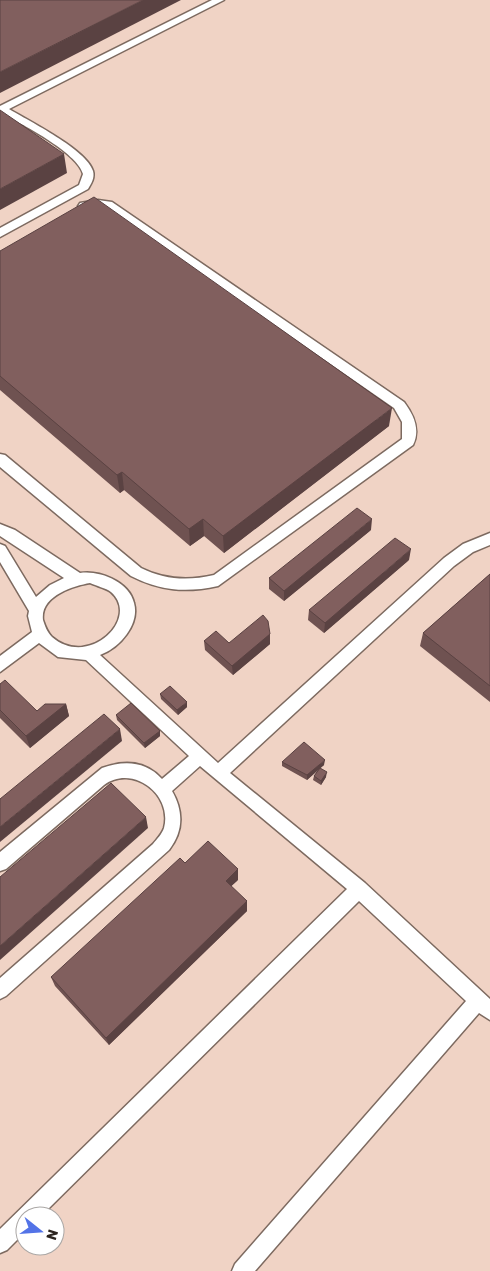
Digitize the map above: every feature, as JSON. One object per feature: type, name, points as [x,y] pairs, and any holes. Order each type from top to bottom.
[{"type":"lane","points":[[1,110],[219,0]]},
{"type":"lane","points":[[0,233],[84,187],[89,178],[81,160],[42,133],[1,110]]},
{"type":"lane","points":[[0,459],[136,572],[152,581],[173,585],[202,584],[218,580],[408,441],[411,430],[407,416],[399,405],[108,205],[87,205],[75,211]]},
{"type":"lane","points":[[0,530],[10,534],[76,578]]},
{"type":"lane","points":[[218,773],[449,562],[468,548],[490,538]]},
{"type":"lane","points":[[0,550],[37,611]]},
{"type":"lane","points":[[115,587],[136,572]]},
{"type":"lane","points":[[90,577],[104,580],[124,596],[128,607],[128,619],[123,630],[102,649],[88,653],[59,651],[48,644],[40,634],[36,623],[37,611],[42,599],[51,589],[76,578],[90,577]]},
{"type":"lane","points":[[0,666],[40,634]]},
{"type":"lane","points":[[88,653],[218,773],[360,889],[484,1006],[242,1271]]},
{"type":"lane","points":[[163,789],[200,756]]},
{"type":"lane","points":[[0,863],[78,796],[108,773],[124,769],[140,771],[163,789],[172,808],[173,826],[167,839],[146,861],[0,990]]},
{"type":"lane","points":[[37,1206],[360,889]]},
{"type":"lane","points":[[0,1242],[15,1228]]},
{"type":"shaded area","points":[[0,0],[490,0],[490,1271],[0,1271]]},
{"type":"building","points":[[0,0],[143,0],[0,72]]},
{"type":"building","points":[[0,110],[64,154],[0,189]]},
{"type":"building","points":[[94,197],[392,408],[223,536],[203,519],[189,529],[122,472],[117,475],[0,376],[0,251]]},
{"type":"building","points":[[357,508],[372,519],[284,591],[269,578]]},
{"type":"building","points":[[395,538],[411,549],[325,623],[309,610]]},
{"type":"building","points":[[490,574],[490,686],[423,633]]},
{"type":"building","points":[[263,615],[268,621],[270,634],[232,666],[204,641],[216,631],[229,643]]},
{"type":"building","points":[[5,680],[37,711],[45,704],[66,704],[26,736],[0,710],[0,684]]},
{"type":"building","points":[[170,686],[187,702],[177,710],[160,694]]},
{"type":"building","points":[[131,703],[160,731],[144,743],[116,715]]},
{"type":"building","points":[[104,714],[120,729],[0,827],[0,799]]},
{"type":"building","points":[[304,742],[325,760],[307,775],[282,762]]},
{"type":"building","points":[[320,768],[327,772],[321,781],[314,776]]},
{"type":"building","points":[[111,783],[146,817],[0,946],[0,877]]},
{"type":"building","points":[[208,841],[238,869],[226,881],[247,901],[106,1038],[51,977],[180,858],[185,863]]}]
